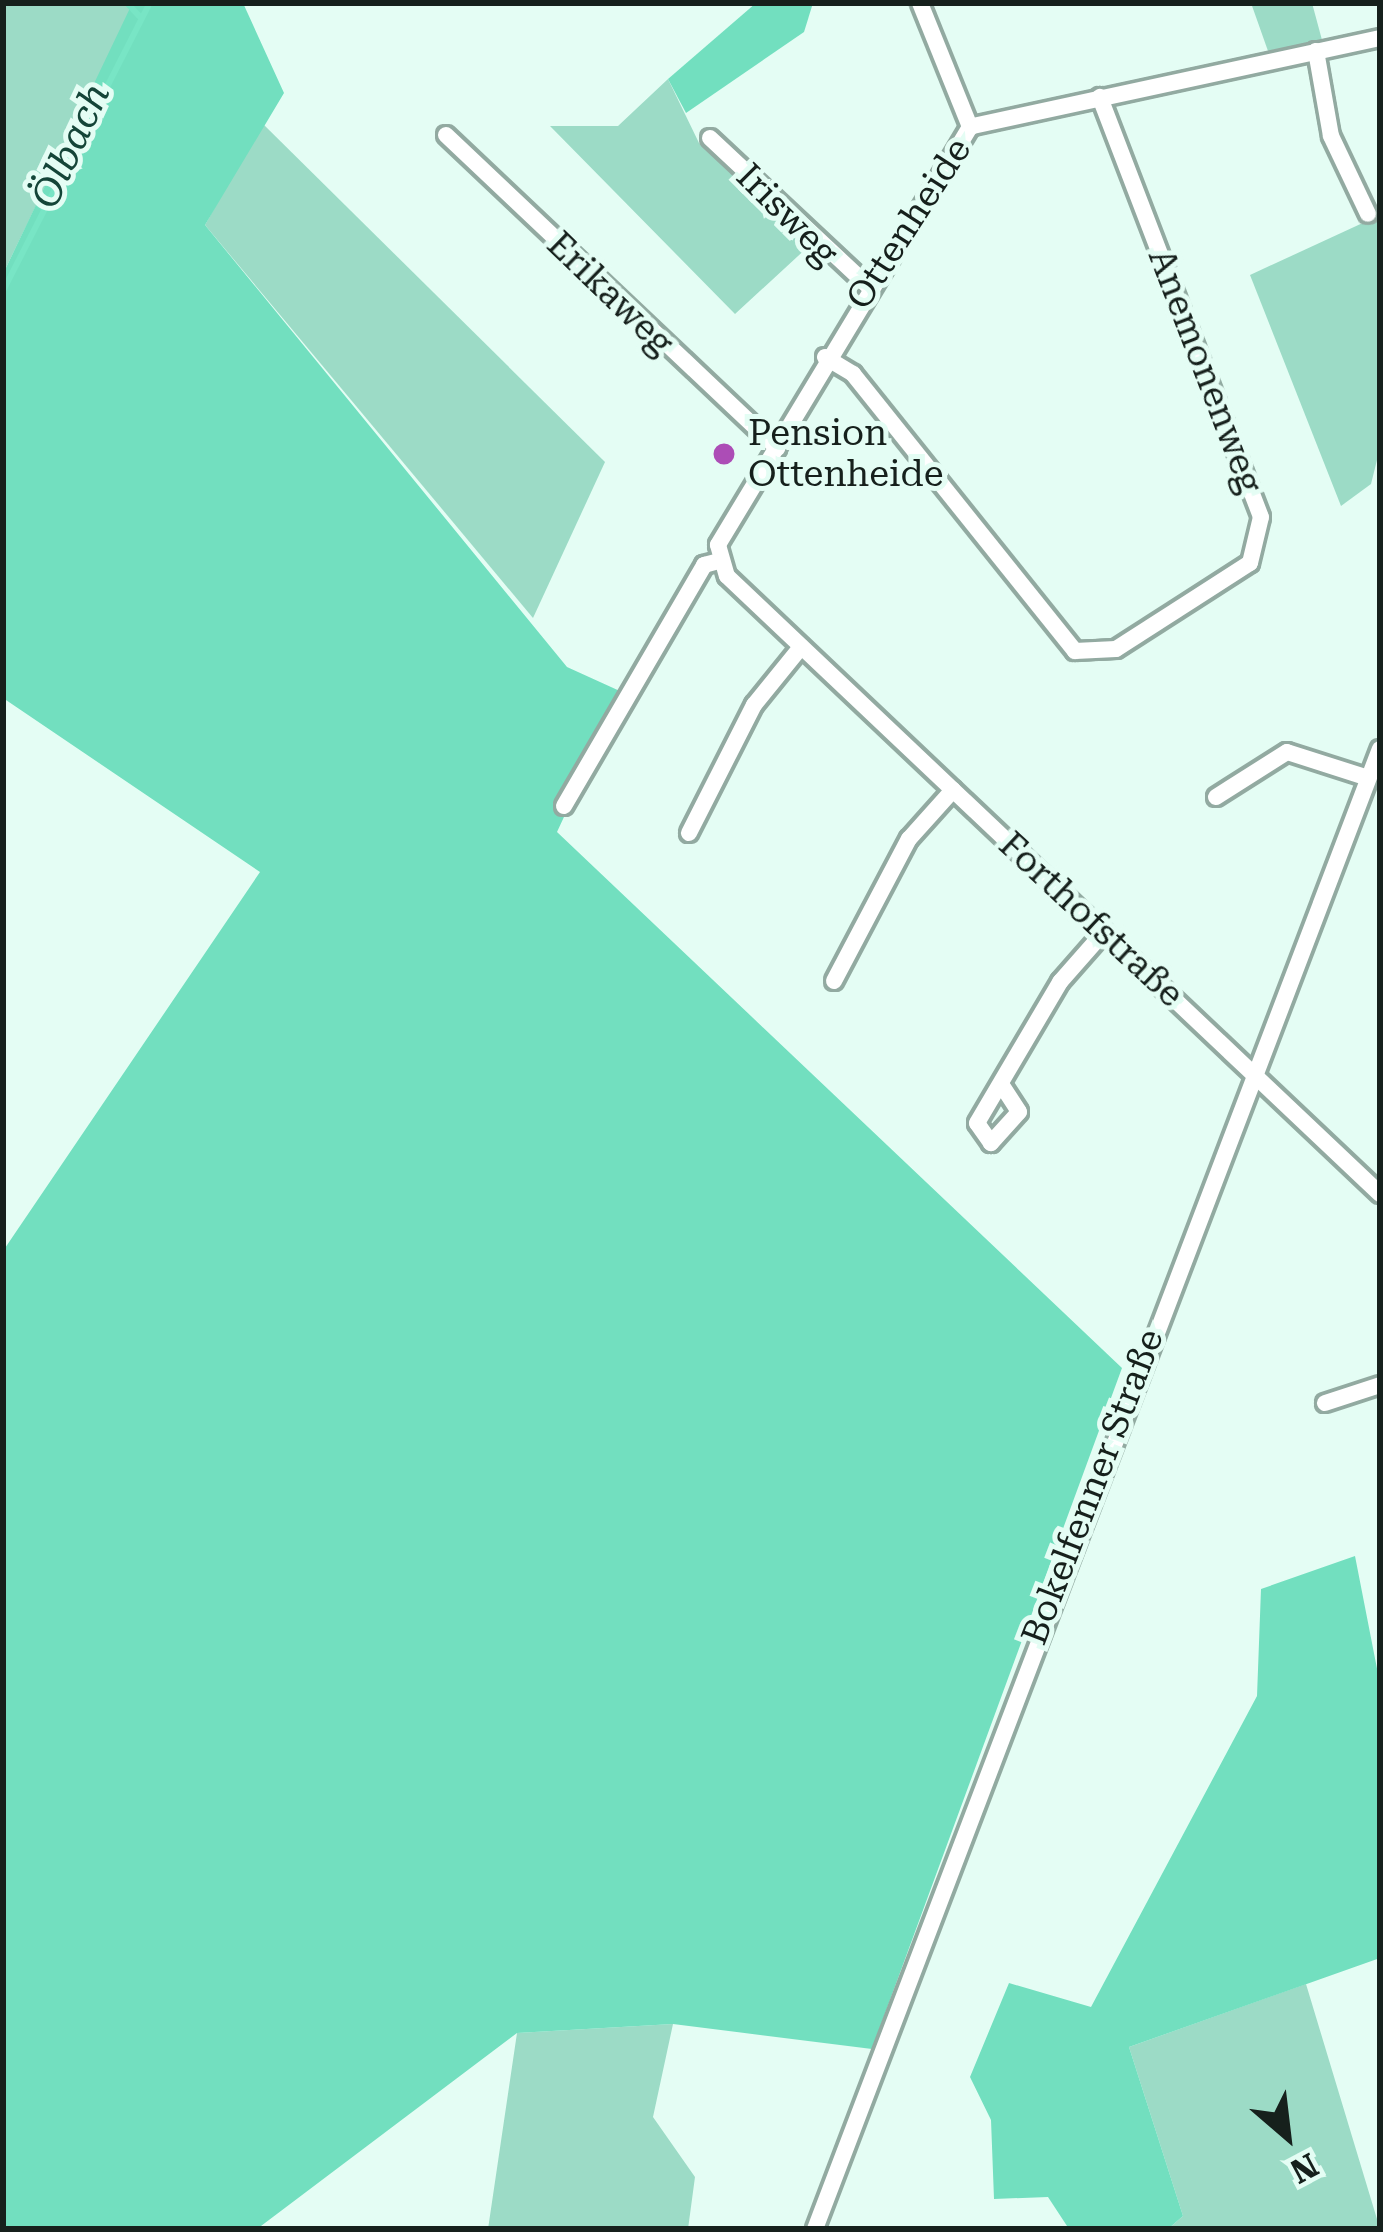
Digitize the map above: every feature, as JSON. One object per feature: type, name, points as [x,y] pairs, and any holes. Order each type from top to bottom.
[{"type":"street","points":[[920,3],[970,127]]},
{"type":"street","name":"Ottenheide","points":[[565,806],[704,565],[719,560],[825,357],[970,127],[1380,38]]},
{"type":"street","points":[[1316,52],[1331,136],[1368,214]]},
{"type":"street","name":"Anemonenweg","points":[[825,357],[881,407],[1075,651],[1115,649],[1250,563],[1261,517],[1100,98]]},
{"type":"street","name":"Erikaweg","points":[[446,135],[777,448]]},
{"type":"street","name":"Irisweg","points":[[710,139],[868,286]]},
{"type":"street","points":[[689,833],[754,704],[801,646],[719,560]]},
{"type":"street","name":"Forthofstraße","points":[[801,646],[1380,1194]]},
{"type":"street","name":"Bokelfenner Straße","points":[[814,2229],[1380,749]]},
{"type":"street","points":[[1216,797],[1287,752],[1368,778]]},
{"type":"street","points":[[833,981],[909,839],[953,790]]},
{"type":"street","points":[[1001,1084],[1060,982],[1104,932]]},
{"type":"street","points":[[1325,1403],[1380,1385]]},
{"type":"green space","points":[[3,3],[134,3],[3,274]]},
{"type":"green space","points":[[243,3],[284,93],[205,225],[567,667],[622,692],[557,832],[1122,1368],[872,2049],[673,2024],[517,2033],[257,2229],[3,2229],[3,1251],[260,872],[3,698],[3,274],[131,6]]},
{"type":"green space","points":[[756,3],[813,3],[804,32],[686,113],[668,79]]},
{"type":"green space","points":[[1251,3],[1312,3],[1322,40],[1268,51]]},
{"type":"green space","points":[[668,79],[699,143],[810,245],[735,314],[550,126],[618,126]]},
{"type":"green space","points":[[262,123],[605,462],[533,618],[205,225]]},
{"type":"green space","points":[[1380,215],[1380,448],[1371,484],[1341,506],[1250,275]]},
{"type":"green space","points":[[1355,1556],[1380,1684],[1380,1958],[1129,2047],[1183,2216],[1168,2229],[1069,2229],[1048,2197],[994,2199],[991,2120],[970,2077],[1009,1983],[1091,2007],[1257,1696],[1261,1589]]},
{"type":"green space","points":[[1306,1984],[1380,2229],[1168,2229],[1183,2216],[1129,2047]]},
{"type":"green space","points":[[673,2024],[653,2117],[695,2177],[688,2229],[488,2229],[517,2033]]},
{"type":"waterway","points":[[127,3],[139,16]]},
{"type":"waterway","name":"Ölbach","points":[[3,291],[148,6]]},
{"type":"place","name":"Pension Ottenheide","points":[[724,454]]}]
